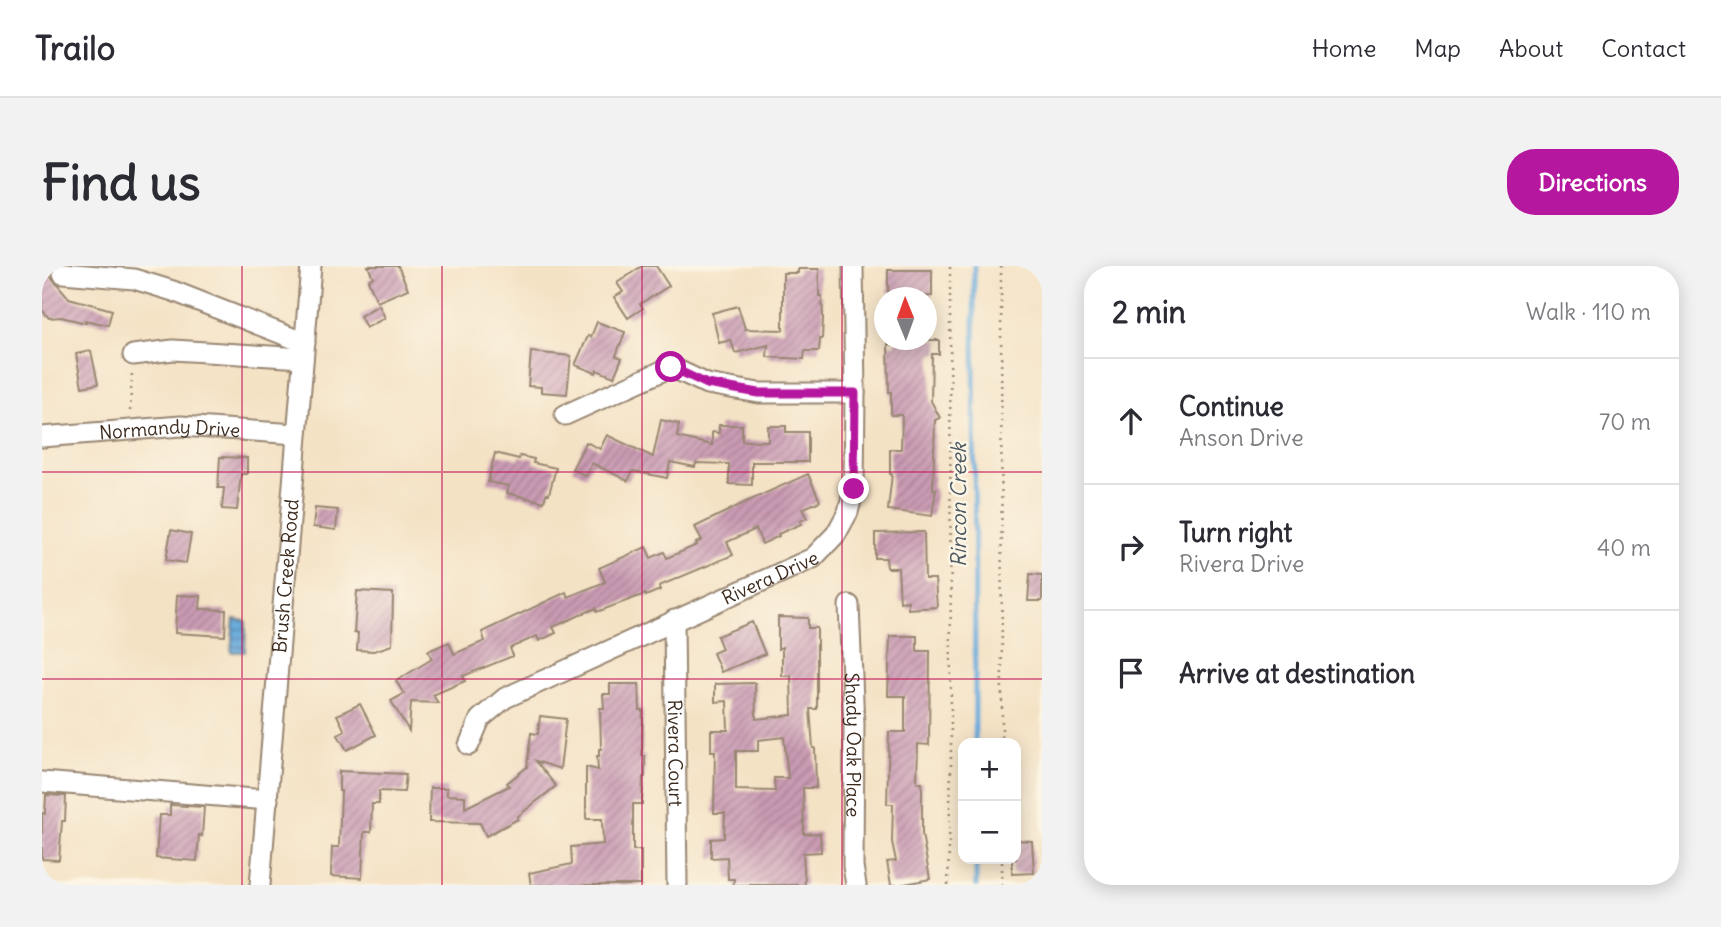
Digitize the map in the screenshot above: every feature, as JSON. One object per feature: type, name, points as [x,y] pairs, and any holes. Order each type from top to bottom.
[{"type":"street","name":"Brush Creek Road","points":[[260,885],[311,266]]},
{"type":"street","name":"Rivera Drive","points":[[469,745],[480,719],[505,698],[813,558],[836,534],[848,512],[854,489],[853,266]]},
{"type":"street","points":[[63,273],[134,279],[173,291],[304,350]]},
{"type":"street","points":[[133,355],[173,350],[304,350]]},
{"type":"street","points":[[565,415],[671,367],[707,384],[759,393],[855,393]]},
{"type":"street","name":"Normandy Drive","points":[[42,437],[181,426],[296,434]]},
{"type":"street","name":"Shady Oak Place","points":[[849,604],[853,725],[853,866],[856,885]]},
{"type":"street","name":"Rivera Court","points":[[674,621],[677,885]]},
{"type":"street","points":[[42,782],[268,800]]},
{"type":"path","points":[[948,885],[951,766],[950,266]]},
{"type":"path","points":[[1001,266],[1002,738]]},
{"type":"path","points":[[132,430],[130,404],[133,355]]},
{"type":"path","points":[[1002,864],[1002,885]]},
{"type":"water","points":[[234,619],[246,621],[245,652],[231,652]]},
{"type":"building","points":[[42,266],[69,298],[112,310],[108,325],[61,317],[49,318],[42,310]]},
{"type":"building","points":[[368,266],[398,266],[408,289],[377,302],[368,280],[373,277]]},
{"type":"building","points":[[642,266],[656,266],[669,286],[640,304],[643,308],[628,318],[614,297],[623,292],[617,283]]},
{"type":"building","points":[[798,269],[819,269],[819,296],[822,296],[823,318],[819,351],[805,351],[804,359],[767,357],[768,345],[735,353],[731,340],[719,343],[712,313],[738,306],[745,329],[783,330],[783,273],[798,273]]},
{"type":"building","points":[[888,270],[932,270],[932,287],[888,287]]},
{"type":"building","points":[[379,305],[385,318],[366,328],[360,316]]},
{"type":"building","points":[[597,322],[625,332],[616,356],[622,358],[614,377],[575,365]]},
{"type":"building","points":[[939,340],[939,354],[932,354],[931,401],[940,418],[935,420],[933,489],[936,489],[932,516],[888,510],[892,474],[890,449],[901,449],[902,415],[891,415],[888,350],[937,350]]},
{"type":"building","points":[[91,351],[98,384],[82,387],[76,354]]},
{"type":"building","points":[[531,352],[571,356],[567,394],[541,392],[541,387],[528,386]]},
{"type":"building","points":[[661,420],[679,424],[677,437],[712,445],[712,432],[719,433],[719,425],[742,425],[742,441],[768,441],[768,426],[786,426],[786,432],[808,432],[808,462],[752,462],[752,485],[729,484],[729,464],[696,463],[695,467],[670,462],[667,478],[633,471],[628,481],[592,463],[586,476],[572,469],[586,442],[600,449],[607,435],[653,457]]},
{"type":"building","points":[[495,453],[519,459],[520,456],[534,459],[533,463],[556,468],[544,502],[507,493],[509,486],[488,482]]},
{"type":"building","points":[[220,457],[247,458],[247,474],[241,474],[237,510],[222,509],[224,488],[218,488]]},
{"type":"building","points":[[808,474],[820,501],[802,509],[807,518],[800,521],[801,524],[778,534],[779,536],[762,544],[756,529],[727,542],[733,555],[659,586],[660,590],[646,596],[645,594],[597,612],[596,608],[553,627],[556,633],[539,641],[537,636],[510,648],[513,656],[463,676],[465,681],[433,695],[438,703],[411,702],[409,731],[391,701],[404,694],[396,681],[432,659],[428,651],[449,642],[454,654],[485,641],[482,632],[566,592],[568,597],[605,582],[599,568],[646,547],[651,558],[664,552],[667,558],[697,545],[696,543],[702,540],[695,527]]},
{"type":"building","points":[[315,508],[338,510],[336,530],[313,527]]},
{"type":"building","points":[[171,530],[191,534],[186,563],[166,560]]},
{"type":"building","points":[[924,532],[925,579],[935,579],[937,607],[908,609],[908,601],[900,602],[898,568],[887,568],[886,558],[875,558],[875,533]]},
{"type":"building","points":[[1030,574],[1042,575],[1042,601],[1028,601]]},
{"type":"building","points":[[357,591],[393,593],[392,645],[374,651],[357,650],[358,633],[354,633]]},
{"type":"building","points":[[177,595],[201,596],[200,609],[226,610],[225,636],[175,633]]},
{"type":"building","points":[[778,617],[808,618],[808,628],[817,628],[817,709],[810,709],[816,788],[803,788],[804,834],[820,833],[821,852],[803,853],[805,885],[733,885],[734,879],[728,879],[727,857],[711,858],[711,839],[724,838],[725,813],[714,813],[715,751],[711,751],[711,730],[728,730],[727,701],[715,702],[715,684],[755,683],[756,719],[792,715],[791,676],[782,676],[782,647],[778,649]],"holes":[[[784,737],[788,778],[774,778],[775,791],[736,790],[736,751],[758,751],[758,740]]]},
{"type":"building","points":[[752,622],[765,654],[721,672],[713,653],[722,649],[717,636]]},
{"type":"building","points":[[890,636],[917,636],[917,651],[930,651],[929,745],[918,744],[917,783],[922,783],[922,834],[930,879],[900,885],[891,885],[887,862],[896,861],[892,842],[893,804],[887,804],[889,732],[905,732],[905,696],[888,696]]},
{"type":"building","points":[[610,684],[639,684],[640,710],[643,710],[642,756],[645,756],[645,777],[642,804],[633,804],[633,850],[641,850],[641,885],[531,885],[529,873],[572,864],[571,847],[603,844],[602,819],[586,819],[586,767],[598,770],[597,756],[601,749],[600,708],[604,708],[603,694],[610,694]]},
{"type":"building","points":[[360,704],[376,735],[347,750],[338,735],[345,731],[337,715]]},
{"type":"building","points":[[540,716],[566,719],[560,769],[536,761],[556,786],[517,817],[518,819],[486,836],[480,823],[429,822],[430,788],[447,788],[447,795],[465,796],[465,808],[509,786],[507,783],[527,767],[531,733],[538,734]]},
{"type":"building","points":[[339,771],[406,774],[404,792],[379,791],[379,804],[372,804],[371,832],[364,832],[362,878],[331,876],[332,847],[339,847]]},
{"type":"building","points":[[46,795],[66,796],[59,860],[42,859],[42,813],[45,814]]},
{"type":"building","points":[[170,805],[204,807],[197,861],[156,858],[159,815],[170,815]]},
{"type":"building","points":[[1021,840],[1032,841],[1034,873],[1012,874],[1012,864],[1021,864]]},
{"type":"waterway","name":"Rincon Creek","points":[[974,266],[975,738]]},
{"type":"waterway","name":"Rincon Creek","points":[[976,864],[976,885]]},
{"type":"route","points":[[671,367],[707,384],[759,393],[855,393],[854,489]]}]
